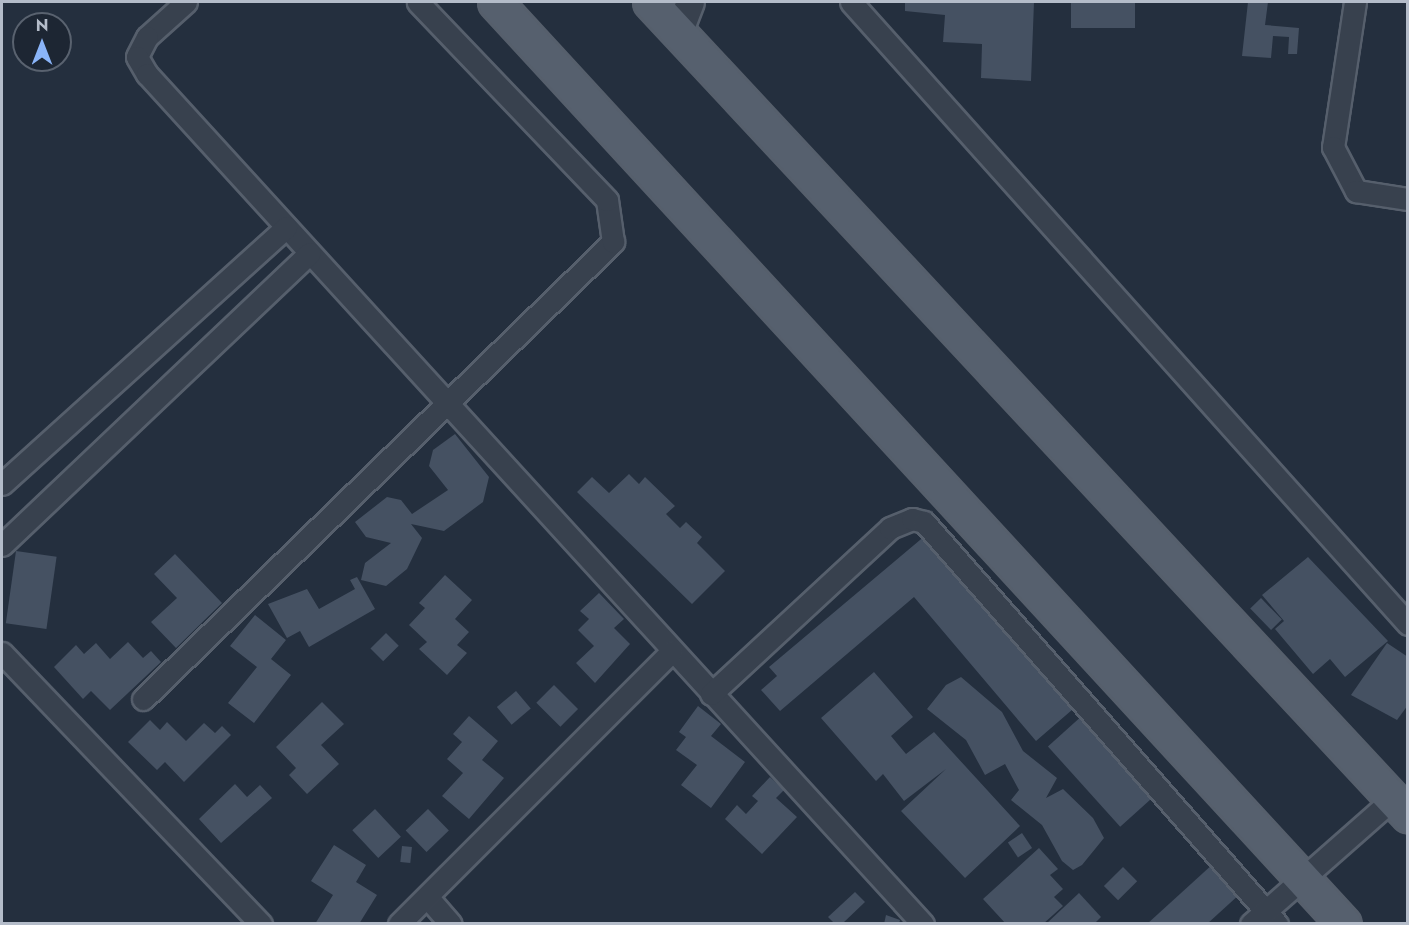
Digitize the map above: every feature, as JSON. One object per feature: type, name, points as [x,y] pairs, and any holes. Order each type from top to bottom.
[{"type":"main road","points":[[495,2],[1344,924]]},
{"type":"main road","points":[[650,2],[1400,807]]},
{"type":"street","points":[[186,2],[147,37],[137,57],[445,405],[923,924]]},
{"type":"street","points":[[143,699],[613,242],[612,220],[607,200],[418,2]]},
{"type":"street","points":[[678,33],[690,2]]},
{"type":"street","points":[[851,2],[1407,624]]},
{"type":"street","points":[[871,24],[875,2]]},
{"type":"street","points":[[1355,2],[1333,147],[1356,191],[1407,199]]},
{"type":"street","points":[[2,484],[286,227]]},
{"type":"street","points":[[2,545],[310,254]]},
{"type":"street","points":[[711,694],[890,528],[912,519],[924,522],[1264,919],[1302,878],[1400,807]]},
{"type":"street","points":[[399,924],[429,899],[672,651]]},
{"type":"street","points":[[2,653],[261,924]]},
{"type":"street","points":[[429,899],[452,924]]},
{"type":"building","points":[[905,2],[1034,2],[1031,81],[981,78],[982,44],[943,42],[945,15],[905,11]]},
{"type":"building","points":[[1071,2],[1135,2],[1135,28],[1071,28]]},
{"type":"building","points":[[1248,2],[1268,2],[1265,25],[1299,28],[1297,54],[1288,54],[1289,37],[1273,36],[1271,58],[1242,56]]},
{"type":"building","points":[[455,434],[489,477],[483,502],[444,531],[411,524],[422,538],[407,569],[386,586],[361,580],[365,563],[391,543],[366,537],[355,522],[387,497],[401,500],[412,514],[448,490],[429,466],[433,450]]},
{"type":"building","points":[[629,474],[639,484],[645,477],[675,506],[666,514],[680,528],[686,522],[702,537],[697,543],[725,571],[692,604],[577,492],[592,477],[609,493]]},
{"type":"building","points":[[939,524],[1087,697],[1036,741],[914,597],[780,711],[761,690],[777,676],[769,667]]},
{"type":"building","points":[[16,551],[57,557],[46,629],[6,623]]},
{"type":"building","points":[[175,554],[222,603],[176,648],[151,622],[177,598],[154,574]]},
{"type":"building","points":[[1308,557],[1388,641],[1345,677],[1330,659],[1313,674],[1275,629],[1284,621],[1262,595]]},
{"type":"building","points":[[445,575],[472,600],[455,619],[469,632],[457,645],[467,653],[447,675],[419,649],[427,642],[409,625],[425,608],[419,603]]},
{"type":"building","points":[[357,577],[375,609],[309,647],[300,631],[287,638],[268,604],[307,589],[319,609],[355,589],[350,580]]},
{"type":"building","points":[[599,593],[624,619],[614,628],[630,644],[595,683],[576,663],[594,646],[578,630],[589,619],[580,611]]},
{"type":"building","points":[[1261,598],[1282,620],[1271,630],[1250,608]]},
{"type":"building","points":[[255,615],[286,640],[271,659],[291,675],[254,723],[228,703],[257,667],[230,646]]},
{"type":"building","points":[[386,633],[399,646],[383,661],[370,649]]},
{"type":"building","points":[[128,642],[143,658],[151,651],[161,662],[110,710],[91,691],[83,699],[54,667],[76,645],[84,654],[96,643],[110,659]]},
{"type":"building","points":[[1387,643],[1408,657],[1408,705],[1397,720],[1351,695]]},
{"type":"building","points":[[874,672],[913,717],[891,736],[906,754],[934,732],[1020,826],[965,878],[901,811],[946,769],[904,801],[883,774],[876,781],[821,718]]},
{"type":"building","points":[[961,677],[1002,712],[1023,751],[1057,778],[1046,798],[1063,789],[1093,818],[1104,838],[1082,865],[1073,870],[1062,861],[1042,825],[1011,800],[1019,790],[1005,764],[985,775],[966,740],[927,709],[946,685]]},
{"type":"building","points":[[554,685],[578,709],[560,727],[536,703]]},
{"type":"building","points":[[516,691],[531,709],[512,725],[497,707]]},
{"type":"building","points":[[322,702],[344,724],[321,745],[339,764],[307,794],[289,775],[296,768],[276,747]]},
{"type":"building","points":[[1094,705],[1166,785],[1120,827],[1048,746]]},
{"type":"building","points":[[698,706],[721,724],[711,736],[745,762],[711,808],[681,785],[697,765],[676,750],[686,737],[679,732]]},
{"type":"building","points":[[469,716],[498,741],[482,760],[504,778],[469,819],[442,796],[463,773],[447,759],[462,742],[453,734]]},
{"type":"building","points":[[150,720],[160,730],[167,722],[186,741],[204,723],[215,733],[222,726],[231,735],[184,782],[165,762],[157,770],[128,742]]},
{"type":"building","points":[[770,777],[784,790],[776,798],[797,817],[762,854],[725,819],[737,805],[746,814],[758,801],[752,796]]},
{"type":"building","points":[[235,784],[247,797],[260,785],[272,798],[221,843],[199,819]]},
{"type":"building","points":[[375,809],[401,837],[378,858],[352,830]]},
{"type":"building","points":[[428,809],[449,831],[427,852],[406,831]]},
{"type":"building","points":[[1022,833],[1032,848],[1018,857],[1008,843]]},
{"type":"building","points":[[334,845],[366,865],[356,882],[377,895],[359,924],[315,924],[333,895],[311,881]]},
{"type":"building","points":[[402,846],[412,847],[410,863],[400,862]]},
{"type":"building","points":[[1039,848],[1058,869],[1050,875],[1063,889],[1054,897],[1063,906],[1043,924],[1006,924],[983,899]]},
{"type":"building","points":[[1214,863],[1241,893],[1207,924],[1147,924]]},
{"type":"building","points":[[1123,867],[1137,881],[1118,900],[1104,886]]},
{"type":"building","points":[[855,892],[865,902],[842,924],[835,924],[828,917]]},
{"type":"building","points":[[1079,893],[1101,917],[1094,924],[1046,924]]},
{"type":"building","points":[[886,915],[900,920],[899,924],[884,924]]}]
